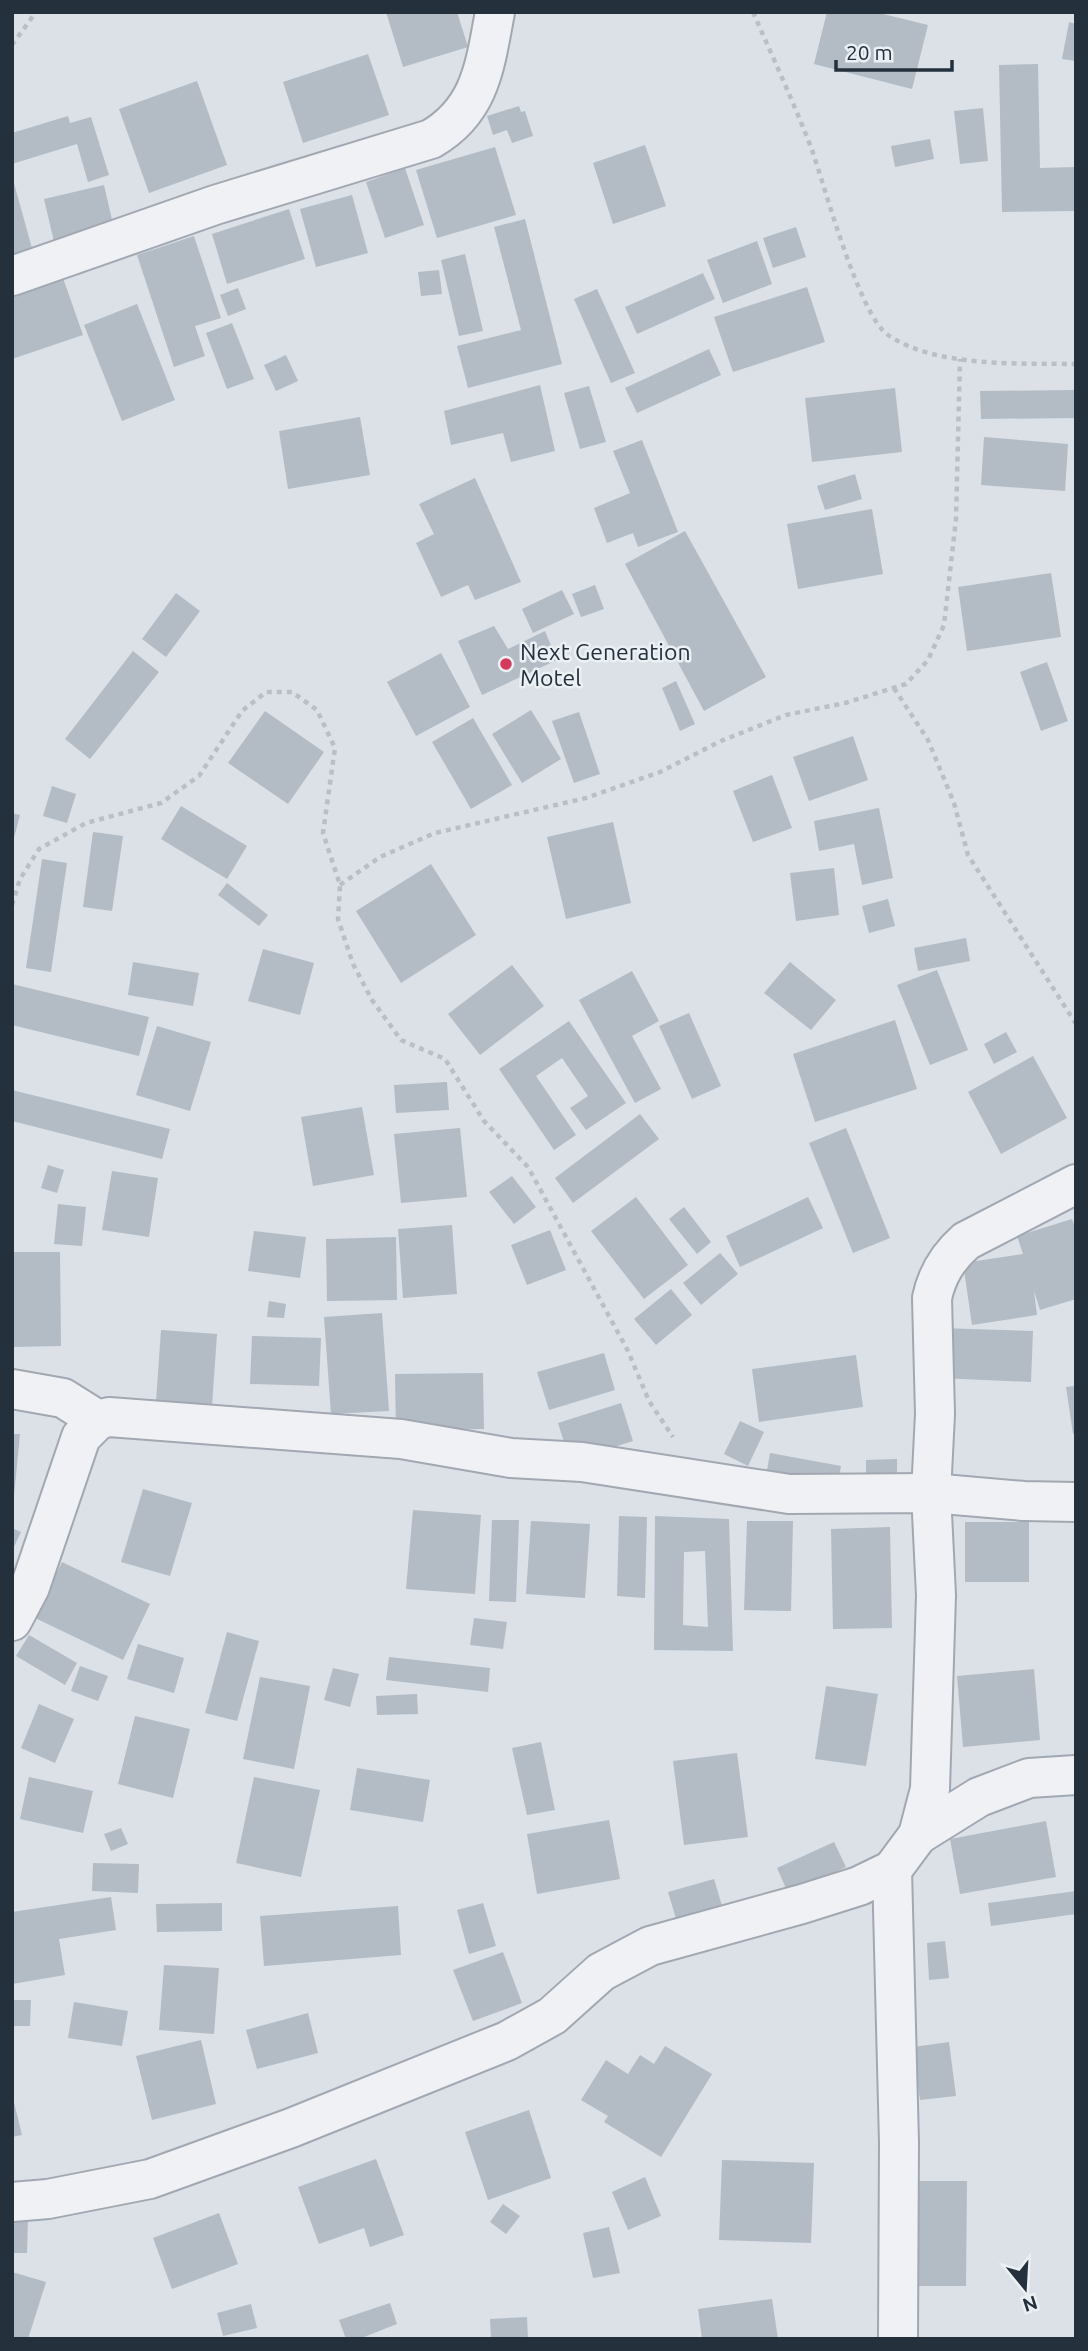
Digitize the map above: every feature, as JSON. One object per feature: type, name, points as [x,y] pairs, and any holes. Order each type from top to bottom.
[{"type":"street","points":[[12,276],[215,205],[430,139],[447,130],[464,113],[476,92],[495,12]]},
{"type":"street","points":[[918,1835],[930,1789],[932,1765],[936,1595],[931,1493],[935,1414],[932,1298],[936,1279],[954,1252],[966,1241],[1076,1184]]},
{"type":"street","points":[[12,1389],[63,1398],[98,1420]]},
{"type":"street","points":[[12,1621],[30,1587],[81,1437],[98,1420],[110,1417],[401,1439],[511,1458],[582,1462],[789,1493],[931,1493],[1024,1501],[1076,1502]]},
{"type":"street","points":[[12,2202],[48,2199],[150,2179],[291,2128],[507,2041],[552,2016],[601,1972],[650,1946],[859,1886],[892,1870],[918,1835],[979,1797],[1029,1778],[1076,1775]]},
{"type":"street","points":[[892,1870],[899,2143],[898,2339]]},
{"type":"path","points":[[12,45],[36,12]]},
{"type":"path","points":[[753,12],[812,150],[847,255],[874,320],[885,334],[900,342],[960,359],[1076,364]]},
{"type":"path","points":[[340,885],[380,857],[435,833],[586,799],[660,772],[721,741],[786,715],[845,703],[906,684],[928,660],[944,625],[956,519],[960,359]]},
{"type":"path","points":[[894,688],[928,740],[954,803],[968,855],[1076,1024]]},
{"type":"path","points":[[12,905],[20,879],[39,849],[86,823],[161,803],[190,783],[199,776],[242,711],[266,692],[292,692],[317,710],[335,748],[323,833],[340,885],[338,919],[353,964],[372,1000],[401,1040],[445,1059],[484,1121],[528,1167],[628,1351],[649,1401],[682,1448]]},
{"type":"building","points":[[386,12],[457,12],[468,47],[403,67]]},
{"type":"building","points":[[827,12],[875,12],[928,25],[912,89],[814,64]]},
{"type":"building","points":[[1069,22],[1076,24],[1076,61],[1062,59]]},
{"type":"building","points":[[368,54],[389,115],[303,143],[283,82]]},
{"type":"building","points":[[1038,64],[1040,168],[1076,167],[1076,211],[1002,212],[999,65]]},
{"type":"building","points":[[197,81],[227,165],[149,193],[119,109]]},
{"type":"building","points":[[519,106],[521,112],[525,111],[533,136],[512,143],[507,130],[493,135],[487,116]]},
{"type":"building","points":[[983,108],[988,161],[960,164],[954,111]]},
{"type":"building","points":[[68,116],[70,123],[91,117],[109,175],[88,182],[77,144],[12,164],[12,133]]},
{"type":"building","points":[[930,139],[934,159],[895,167],[891,146]]},
{"type":"building","points":[[645,145],[666,206],[613,224],[593,163]]},
{"type":"building","points":[[495,147],[516,215],[437,238],[416,170]]},
{"type":"building","points":[[405,168],[424,225],[385,238],[366,182]]},
{"type":"building","points":[[12,176],[35,259],[12,265]]},
{"type":"building","points":[[104,185],[115,233],[55,246],[44,199]]},
{"type":"building","points":[[352,195],[368,253],[316,267],[300,209]]},
{"type":"building","points":[[289,209],[305,259],[227,284],[212,234]]},
{"type":"building","points":[[525,219],[562,364],[468,388],[457,346],[521,330],[494,227]]},
{"type":"building","points":[[796,227],[806,257],[773,268],[763,238]]},
{"type":"building","points":[[194,236],[221,318],[195,326],[205,356],[174,367],[137,255]]},
{"type":"building","points":[[757,241],[772,284],[723,303],[707,260]]},
{"type":"building","points":[[465,254],[483,331],[459,336],[441,260]]},
{"type":"building","points":[[439,270],[442,294],[421,296],[418,272]]},
{"type":"building","points":[[703,273],[715,299],[637,334],[625,307]]},
{"type":"building","points":[[63,278],[83,335],[12,359],[12,295]]},
{"type":"building","points":[[807,287],[825,342],[733,372],[714,317]]},
{"type":"building","points":[[238,288],[246,309],[228,316],[220,295]]},
{"type":"building","points":[[597,289],[635,373],[611,383],[574,299]]},
{"type":"building","points":[[137,304],[175,400],[122,421],[84,325]]},
{"type":"building","points":[[232,323],[254,379],[227,389],[206,333]]},
{"type":"building","points":[[709,349],[721,375],[637,413],[625,388]]},
{"type":"building","points":[[286,355],[298,381],[276,391],[264,365]]},
{"type":"building","points":[[540,385],[555,451],[511,462],[503,433],[451,445],[444,411]]},
{"type":"building","points":[[589,386],[606,442],[580,449],[564,393]]},
{"type":"building","points":[[895,388],[902,452],[812,462],[805,398]]},
{"type":"building","points":[[1076,390],[1076,418],[981,419],[980,391]]},
{"type":"building","points":[[360,417],[370,475],[288,489],[279,431]]},
{"type":"building","points":[[984,437],[1068,444],[1065,491],[981,485]]},
{"type":"building","points":[[642,440],[678,532],[638,547],[633,533],[607,543],[594,508],[630,493],[613,451]]},
{"type":"building","points":[[855,474],[862,499],[825,510],[817,486]]},
{"type":"building","points":[[475,478],[521,582],[475,600],[468,585],[441,597],[416,543],[434,534],[419,504]]},
{"type":"building","points":[[872,509],[883,574],[798,589],[787,524]]},
{"type":"building","points":[[685,531],[766,677],[704,711],[625,564]]},
{"type":"building","points":[[1051,573],[1061,637],[967,651],[958,587]]},
{"type":"building","points":[[595,585],[604,609],[581,617],[572,594]]},
{"type":"building","points":[[562,590],[574,614],[533,633],[522,609]]},
{"type":"building","points":[[176,593],[200,611],[166,657],[142,639]]},
{"type":"building","points":[[494,626],[508,649],[545,631],[557,660],[482,695],[458,641]]},
{"type":"building","points":[[133,651],[159,672],[90,759],[65,739]]},
{"type":"building","points":[[441,653],[470,707],[416,736],[387,682]]},
{"type":"building","points":[[1047,662],[1068,721],[1041,731],[1020,672]]},
{"type":"building","points":[[676,681],[695,724],[680,731],[662,688]]},
{"type":"building","points":[[531,710],[561,759],[522,783],[492,734]]},
{"type":"building","points":[[265,711],[324,752],[288,804],[228,763]]},
{"type":"building","points":[[579,712],[600,774],[574,783],[552,721]]},
{"type":"building","points":[[473,718],[512,785],[471,809],[432,742]]},
{"type":"building","points":[[853,736],[868,780],[809,801],[793,757]]},
{"type":"building","points":[[772,775],[792,828],[753,842],[733,791]]},
{"type":"building","points":[[52,786],[76,794],[67,823],[43,816]]},
{"type":"building","points":[[181,806],[247,846],[227,879],[161,839]]},
{"type":"building","points":[[879,808],[893,878],[862,885],[854,844],[819,851],[814,821]]},
{"type":"building","points":[[12,813],[20,815],[13,842],[12,842]]},
{"type":"building","points":[[613,822],[631,903],[566,919],[547,837]]},
{"type":"building","points":[[93,832],[123,836],[112,911],[83,907]]},
{"type":"building","points":[[42,859],[67,863],[51,972],[26,968]]},
{"type":"building","points":[[431,864],[476,935],[401,983],[356,911]]},
{"type":"building","points":[[834,868],[839,915],[796,921],[790,873]]},
{"type":"building","points":[[227,883],[268,915],[259,926],[218,895]]},
{"type":"building","points":[[888,899],[895,926],[869,933],[862,906]]},
{"type":"building","points":[[966,938],[970,961],[918,971],[914,948]]},
{"type":"building","points":[[263,949],[314,963],[300,1015],[248,1001]]},
{"type":"building","points":[[133,962],[199,973],[193,1006],[128,995]]},
{"type":"building","points":[[790,962],[836,1000],[811,1030],[764,993]]},
{"type":"building","points":[[512,965],[544,1006],[480,1055],[448,1014]]},
{"type":"building","points":[[937,970],[968,1050],[930,1065],[897,985]]},
{"type":"building","points":[[632,971],[659,1021],[632,1036],[661,1089],[635,1103],[579,1000]]},
{"type":"building","points":[[12,984],[149,1017],[139,1056],[12,1025]]},
{"type":"building","points":[[689,1013],[721,1086],[692,1099],[659,1026]]},
{"type":"building","points":[[895,1020],[917,1089],[815,1122],[793,1054]]},
{"type":"building","points":[[569,1021],[626,1103],[586,1130],[570,1108],[588,1096],[562,1058],[536,1076],[576,1135],[554,1150],[499,1069]]},
{"type":"building","points":[[157,1026],[211,1042],[190,1111],[136,1095]]},
{"type":"building","points":[[1006,1032],[1017,1052],[994,1064],[984,1044]]},
{"type":"building","points":[[1033,1056],[1067,1118],[1001,1154],[968,1092]]},
{"type":"building","points":[[447,1082],[449,1110],[396,1113],[394,1085]]},
{"type":"building","points":[[12,1090],[170,1129],[162,1159],[12,1121]]},
{"type":"building","points":[[362,1107],[374,1175],[313,1186],[301,1117]]},
{"type":"building","points":[[640,1114],[659,1139],[573,1203],[555,1178]]},
{"type":"building","points":[[460,1128],[467,1197],[401,1203],[394,1134]]},
{"type":"building","points":[[846,1128],[890,1238],[853,1253],[809,1143]]},
{"type":"building","points":[[48,1165],[64,1170],[57,1193],[41,1188]]},
{"type":"building","points":[[112,1171],[158,1178],[149,1237],[102,1230]]},
{"type":"building","points":[[512,1176],[536,1207],[514,1224],[489,1192]]},
{"type":"building","points":[[636,1197],[688,1265],[644,1299],[591,1231]]},
{"type":"building","points":[[808,1197],[823,1228],[740,1267],[726,1236]]},
{"type":"building","points":[[58,1204],[86,1207],[82,1246],[54,1244]]},
{"type":"building","points":[[684,1207],[711,1242],[697,1254],[669,1219]]},
{"type":"building","points":[[1072,1219],[1076,1230],[1076,1299],[1040,1310],[1034,1291],[1037,1315],[972,1325],[963,1263],[1023,1254],[1017,1236]]},
{"type":"building","points":[[452,1225],[457,1294],[403,1298],[398,1229]]},
{"type":"building","points":[[550,1230],[566,1270],[527,1285],[511,1245]]},
{"type":"building","points":[[254,1231],[306,1237],[300,1278],[248,1271]]},
{"type":"building","points":[[396,1237],[397,1300],[327,1301],[326,1239]]},
{"type":"building","points":[[12,1252],[60,1252],[61,1346],[12,1347]]},
{"type":"building","points":[[720,1253],[738,1274],[701,1305],[683,1283]]},
{"type":"building","points":[[671,1289],[692,1315],[656,1345],[634,1319]]},
{"type":"building","points":[[269,1301],[286,1304],[284,1318],[267,1317]]},
{"type":"building","points":[[382,1313],[389,1411],[331,1414],[324,1317]]},
{"type":"building","points":[[941,1328],[1033,1331],[1031,1382],[939,1378]]},
{"type":"building","points":[[161,1330],[217,1334],[212,1406],[156,1402]]},
{"type":"building","points":[[252,1336],[321,1338],[319,1386],[250,1384]]},
{"type":"building","points":[[604,1353],[615,1390],[549,1410],[537,1372]]},
{"type":"building","points":[[856,1355],[863,1407],[759,1422],[752,1369]]},
{"type":"building","points":[[483,1373],[484,1429],[396,1431],[395,1374]]},
{"type":"building","points":[[1076,1386],[1076,1433],[1073,1434],[1066,1387]]},
{"type":"building","points":[[621,1403],[633,1441],[570,1461],[558,1423]]},
{"type":"building","points":[[740,1421],[764,1432],[748,1466],[724,1454]]},
{"type":"building","points":[[12,1434],[20,1434],[14,1496],[12,1496]]},
{"type":"building","points":[[770,1453],[841,1466],[837,1489],[766,1476]]},
{"type":"building","points":[[897,1459],[897,1490],[866,1490],[866,1460]]},
{"type":"building","points":[[143,1489],[192,1503],[170,1576],[121,1562]]},
{"type":"building","points":[[413,1510],[481,1515],[475,1594],[406,1589]]},
{"type":"building","points":[[619,1516],[647,1517],[645,1598],[617,1596]]},
{"type":"building","points":[[655,1516],[729,1519],[733,1651],[654,1650]],"holes":[[[705,1551],[708,1627],[683,1625],[684,1552]]]},
{"type":"building","points":[[492,1520],[519,1520],[516,1602],[489,1601]]},
{"type":"building","points":[[531,1521],[590,1524],[585,1598],[526,1594]]},
{"type":"building","points":[[747,1521],[793,1521],[791,1611],[744,1610]]},
{"type":"building","points":[[965,1522],[1029,1522],[1029,1582],[965,1582]]},
{"type":"building","points":[[890,1527],[892,1628],[833,1629],[831,1529]]},
{"type":"building","points":[[12,1528],[21,1532],[12,1551]]},
{"type":"building","points":[[62,1562],[150,1604],[123,1660],[35,1618]]},
{"type":"building","points":[[474,1618],[507,1622],[503,1649],[470,1645]]},
{"type":"building","points":[[227,1632],[259,1641],[237,1721],[205,1713]]},
{"type":"building","points":[[29,1635],[77,1663],[65,1685],[16,1656]]},
{"type":"building","points":[[138,1644],[184,1658],[174,1693],[127,1679]]},
{"type":"building","points":[[389,1657],[490,1668],[488,1692],[386,1680]]},
{"type":"building","points":[[80,1666],[108,1676],[98,1701],[71,1691]]},
{"type":"building","points":[[333,1668],[359,1674],[350,1707],[324,1700]]},
{"type":"building","points":[[1034,1669],[1040,1740],[963,1747],[957,1676]]},
{"type":"building","points":[[260,1677],[310,1686],[294,1769],[243,1759]]},
{"type":"building","points":[[826,1686],[878,1694],[866,1766],[815,1759]]},
{"type":"building","points":[[417,1694],[418,1714],[377,1715],[376,1696]]},
{"type":"building","points":[[39,1704],[74,1719],[55,1763],[21,1748]]},
{"type":"building","points":[[135,1716],[190,1729],[173,1798],[118,1784]]},
{"type":"building","points":[[541,1742],[555,1810],[527,1815],[512,1748]]},
{"type":"building","points":[[737,1753],[748,1837],[684,1845],[673,1761]]},
{"type":"building","points":[[357,1768],[430,1780],[423,1822],[350,1810]]},
{"type":"building","points":[[29,1777],[93,1791],[83,1833],[20,1819]]},
{"type":"building","points":[[254,1777],[320,1790],[301,1877],[236,1863]]},
{"type":"building","points":[[609,1820],[620,1879],[537,1894],[527,1834]]},
{"type":"building","points":[[1046,1821],[1056,1877],[960,1894],[950,1839]]},
{"type":"building","points":[[121,1828],[128,1844],[111,1851],[104,1834]]},
{"type":"building","points":[[834,1842],[846,1867],[788,1893],[777,1868]]},
{"type":"building","points":[[93,1863],[139,1864],[138,1893],[92,1891]]},
{"type":"building","points":[[714,1879],[723,1909],[677,1922],[668,1892]]},
{"type":"building","points":[[1076,1891],[1076,1914],[991,1926],[988,1903]]},
{"type":"building","points":[[111,1897],[116,1930],[59,1939],[65,1975],[12,1984],[12,1912]]},
{"type":"building","points":[[222,1903],[222,1931],[157,1932],[156,1904]]},
{"type":"building","points":[[483,1903],[496,1946],[469,1954],[457,1910]]},
{"type":"building","points":[[398,1906],[401,1955],[264,1966],[260,1916]]},
{"type":"building","points":[[945,1941],[949,1978],[929,1980],[927,1943]]},
{"type":"building","points":[[503,1952],[522,2003],[473,2021],[453,1970]]},
{"type":"building","points":[[164,1965],[219,1968],[214,2034],[159,2030]]},
{"type":"building","points":[[12,2000],[31,2000],[30,2026],[12,2026]]},
{"type":"building","points":[[74,2002],[128,2011],[122,2046],[68,2038]]},
{"type":"building","points":[[308,2013],[318,2053],[257,2069],[246,2030]]},
{"type":"building","points":[[201,2040],[216,2104],[152,2120],[136,2056]]},
{"type":"building","points":[[949,2042],[956,2096],[920,2100],[913,2047]]},
{"type":"building","points":[[665,2046],[712,2074],[661,2157],[604,2122],[608,2116],[581,2100],[606,2060],[628,2074],[640,2055],[654,2064]]},
{"type":"building","points":[[12,2094],[22,2135],[12,2137]]},
{"type":"building","points":[[529,2110],[551,2178],[488,2200],[465,2132]]},
{"type":"building","points":[[376,2159],[404,2235],[370,2247],[364,2228],[319,2244],[298,2187]]},
{"type":"building","points":[[722,2160],[814,2163],[811,2243],[719,2240]]},
{"type":"building","points":[[645,2177],[661,2216],[628,2230],[612,2192]]},
{"type":"building","points":[[915,2181],[967,2181],[966,2286],[915,2286]]},
{"type":"building","points":[[503,2204],[520,2216],[506,2234],[490,2222]]},
{"type":"building","points":[[219,2213],[238,2264],[172,2289],[153,2238]]},
{"type":"building","points":[[12,2219],[28,2219],[27,2253],[12,2253]]},
{"type":"building","points":[[609,2227],[620,2273],[593,2278],[583,2233]]},
{"type":"building","points":[[12,2272],[46,2282],[28,2339],[12,2339]]},
{"type":"building","points":[[772,2299],[778,2339],[702,2339],[698,2309]]},
{"type":"building","points":[[390,2303],[397,2324],[359,2339],[346,2339],[339,2320]]},
{"type":"building","points":[[251,2304],[257,2328],[223,2336],[217,2313]]},
{"type":"building","points":[[527,2317],[528,2339],[491,2339],[490,2319]]},
{"type":"place","name":"Next Generation Motel","points":[[506,664]]}]
